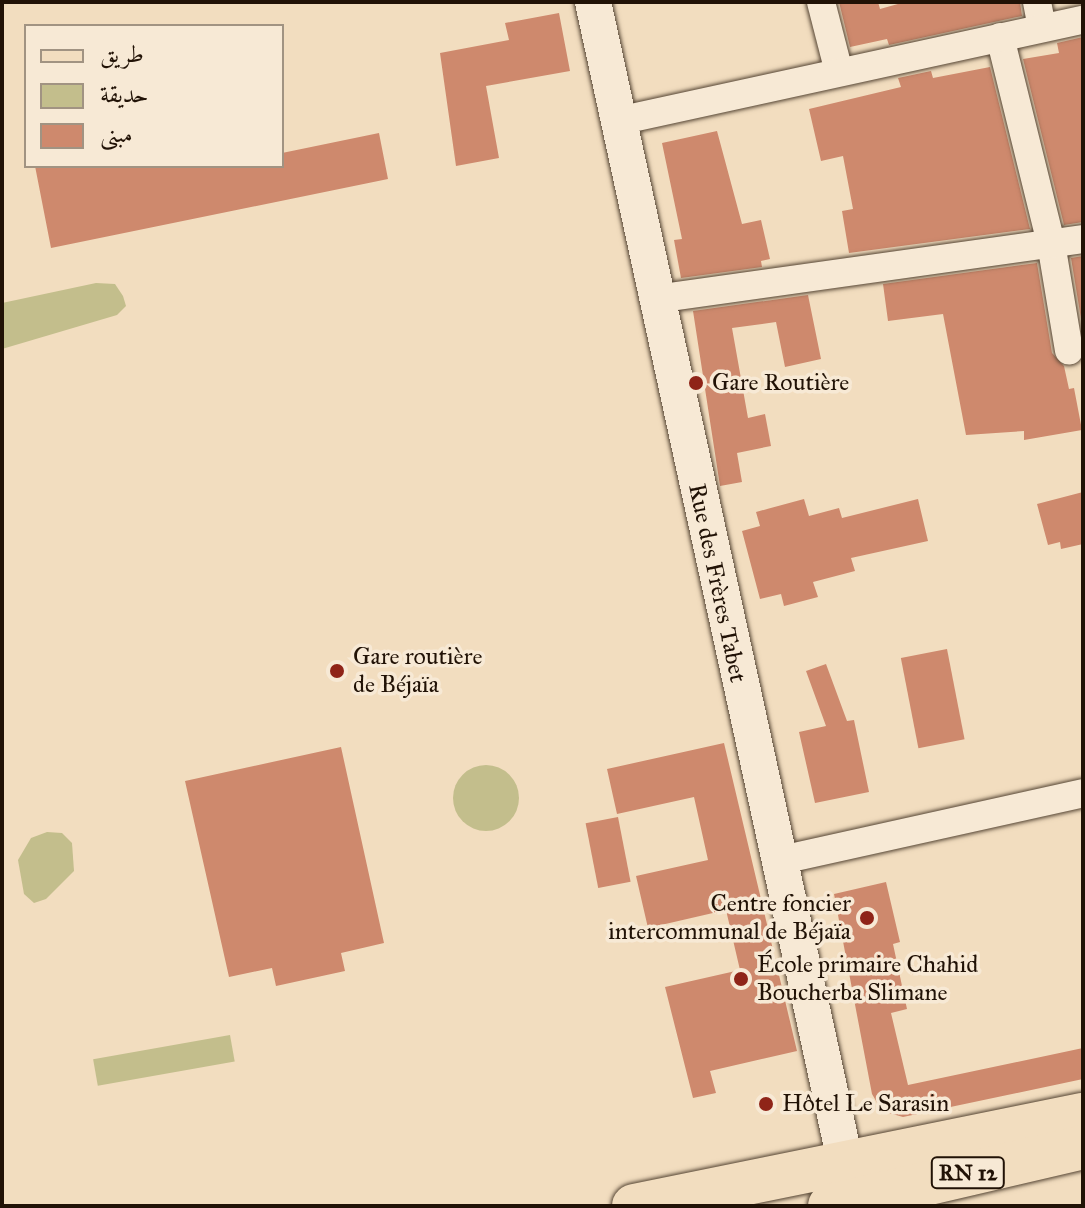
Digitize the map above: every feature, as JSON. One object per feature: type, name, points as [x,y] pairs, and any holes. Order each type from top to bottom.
[{"type":"main road","name":"RN 12","points":[[843,1190],[1083,1115]]},
{"type":"main road","name":"RN 12","points":[[634,1206],[843,1190],[1083,1147]]},
{"type":"main road","points":[[952,1206],[1083,1176]]},
{"type":"street","name":"Rue des Frères Tabet","points":[[593,2],[777,861],[843,1190]]},
{"type":"street","points":[[821,2],[839,72]]},
{"type":"street","points":[[618,121],[1000,37],[1039,15],[1083,20]]},
{"type":"street","points":[[1000,37],[1051,243],[1069,350]]},
{"type":"street","points":[[656,299],[1083,239]]},
{"type":"street","points":[[777,861],[1083,793]]},
{"type":"green space","points":[[96,283],[115,284],[123,296],[126,306],[117,315],[2,349],[2,303]]},
{"type":"green space","points":[[492,765],[510,774],[517,785],[517,811],[510,822],[499,829],[480,831],[462,822],[455,811],[453,792],[462,774],[473,767]]},
{"type":"green space","points":[[47,832],[62,833],[72,843],[74,871],[46,899],[34,903],[24,894],[18,860],[31,838]]},
{"type":"green space","points":[[230,1035],[235,1062],[98,1086],[93,1059]]},
{"type":"building","points":[[839,2],[878,2],[880,9],[905,2],[1020,2],[1022,16],[889,45],[887,39],[850,47]]},
{"type":"building","points":[[559,13],[570,71],[486,86],[499,158],[456,166],[440,53],[509,40],[505,23]]},
{"type":"building","points":[[1083,37],[1083,222],[1064,225],[1023,59],[1059,53],[1057,43]]},
{"type":"building","points":[[990,67],[1030,229],[849,253],[842,211],[853,209],[843,156],[821,161],[809,109],[901,87],[898,78],[931,71],[933,78]]},
{"type":"building","points":[[717,131],[742,224],[761,220],[770,259],[761,261],[762,267],[681,278],[674,240],[682,239],[662,143]]},
{"type":"building","points":[[379,133],[388,179],[51,248],[35,168],[284,168],[284,153]]},
{"type":"building","points":[[1083,256],[1083,331],[1071,258]]},
{"type":"building","points":[[1037,263],[1052,353],[1064,366],[1069,389],[1074,388],[1082,430],[1024,440],[1024,431],[966,435],[943,314],[888,321],[883,284]]},
{"type":"building","points":[[808,295],[821,359],[785,367],[776,322],[732,328],[748,418],[765,414],[771,446],[737,453],[742,482],[720,486],[693,311]]},
{"type":"building","points":[[1083,492],[1083,544],[1061,549],[1060,542],[1048,545],[1037,504]]},
{"type":"building","points":[[804,499],[809,516],[839,508],[842,518],[918,499],[928,541],[851,558],[855,571],[813,582],[818,597],[784,606],[781,594],[760,599],[742,531],[760,526],[756,512]]},
{"type":"building","points":[[947,649],[965,739],[918,748],[901,658]]},
{"type":"building","points":[[826,664],[847,721],[854,720],[869,792],[815,803],[799,732],[826,726],[806,671]]},
{"type":"building","name":"École primaire Chahid Boucherba Slimane","points":[[724,743],[797,1051],[710,1071],[716,1093],[693,1098],[665,987],[740,970],[726,910],[648,928],[636,876],[708,860],[694,797],[617,814],[607,769]]},
{"type":"building","points":[[341,747],[384,943],[341,953],[345,971],[276,986],[272,968],[229,977],[185,781]]},
{"type":"building","points":[[618,817],[631,882],[598,888],[586,823]]},
{"type":"building","points":[[886,882],[900,942],[893,944],[907,1009],[891,1013],[908,1085],[1083,1048],[1083,1079],[903,1117],[882,1111],[872,1094],[834,894]]},
{"type":"place","name":"Gare Routière","points":[[696,383]]},
{"type":"place","name":"Gare routière de Béjaïa","points":[[337,671]]},
{"type":"place","name":"Centre foncier intercommunal de Béjaïa","points":[[867,918]]},
{"type":"place","name":"École primaire Chahid Boucherba Slimane","points":[[741,979]]},
{"type":"place","name":"Hôtel Le Sarasin","points":[[766,1104]]}]
